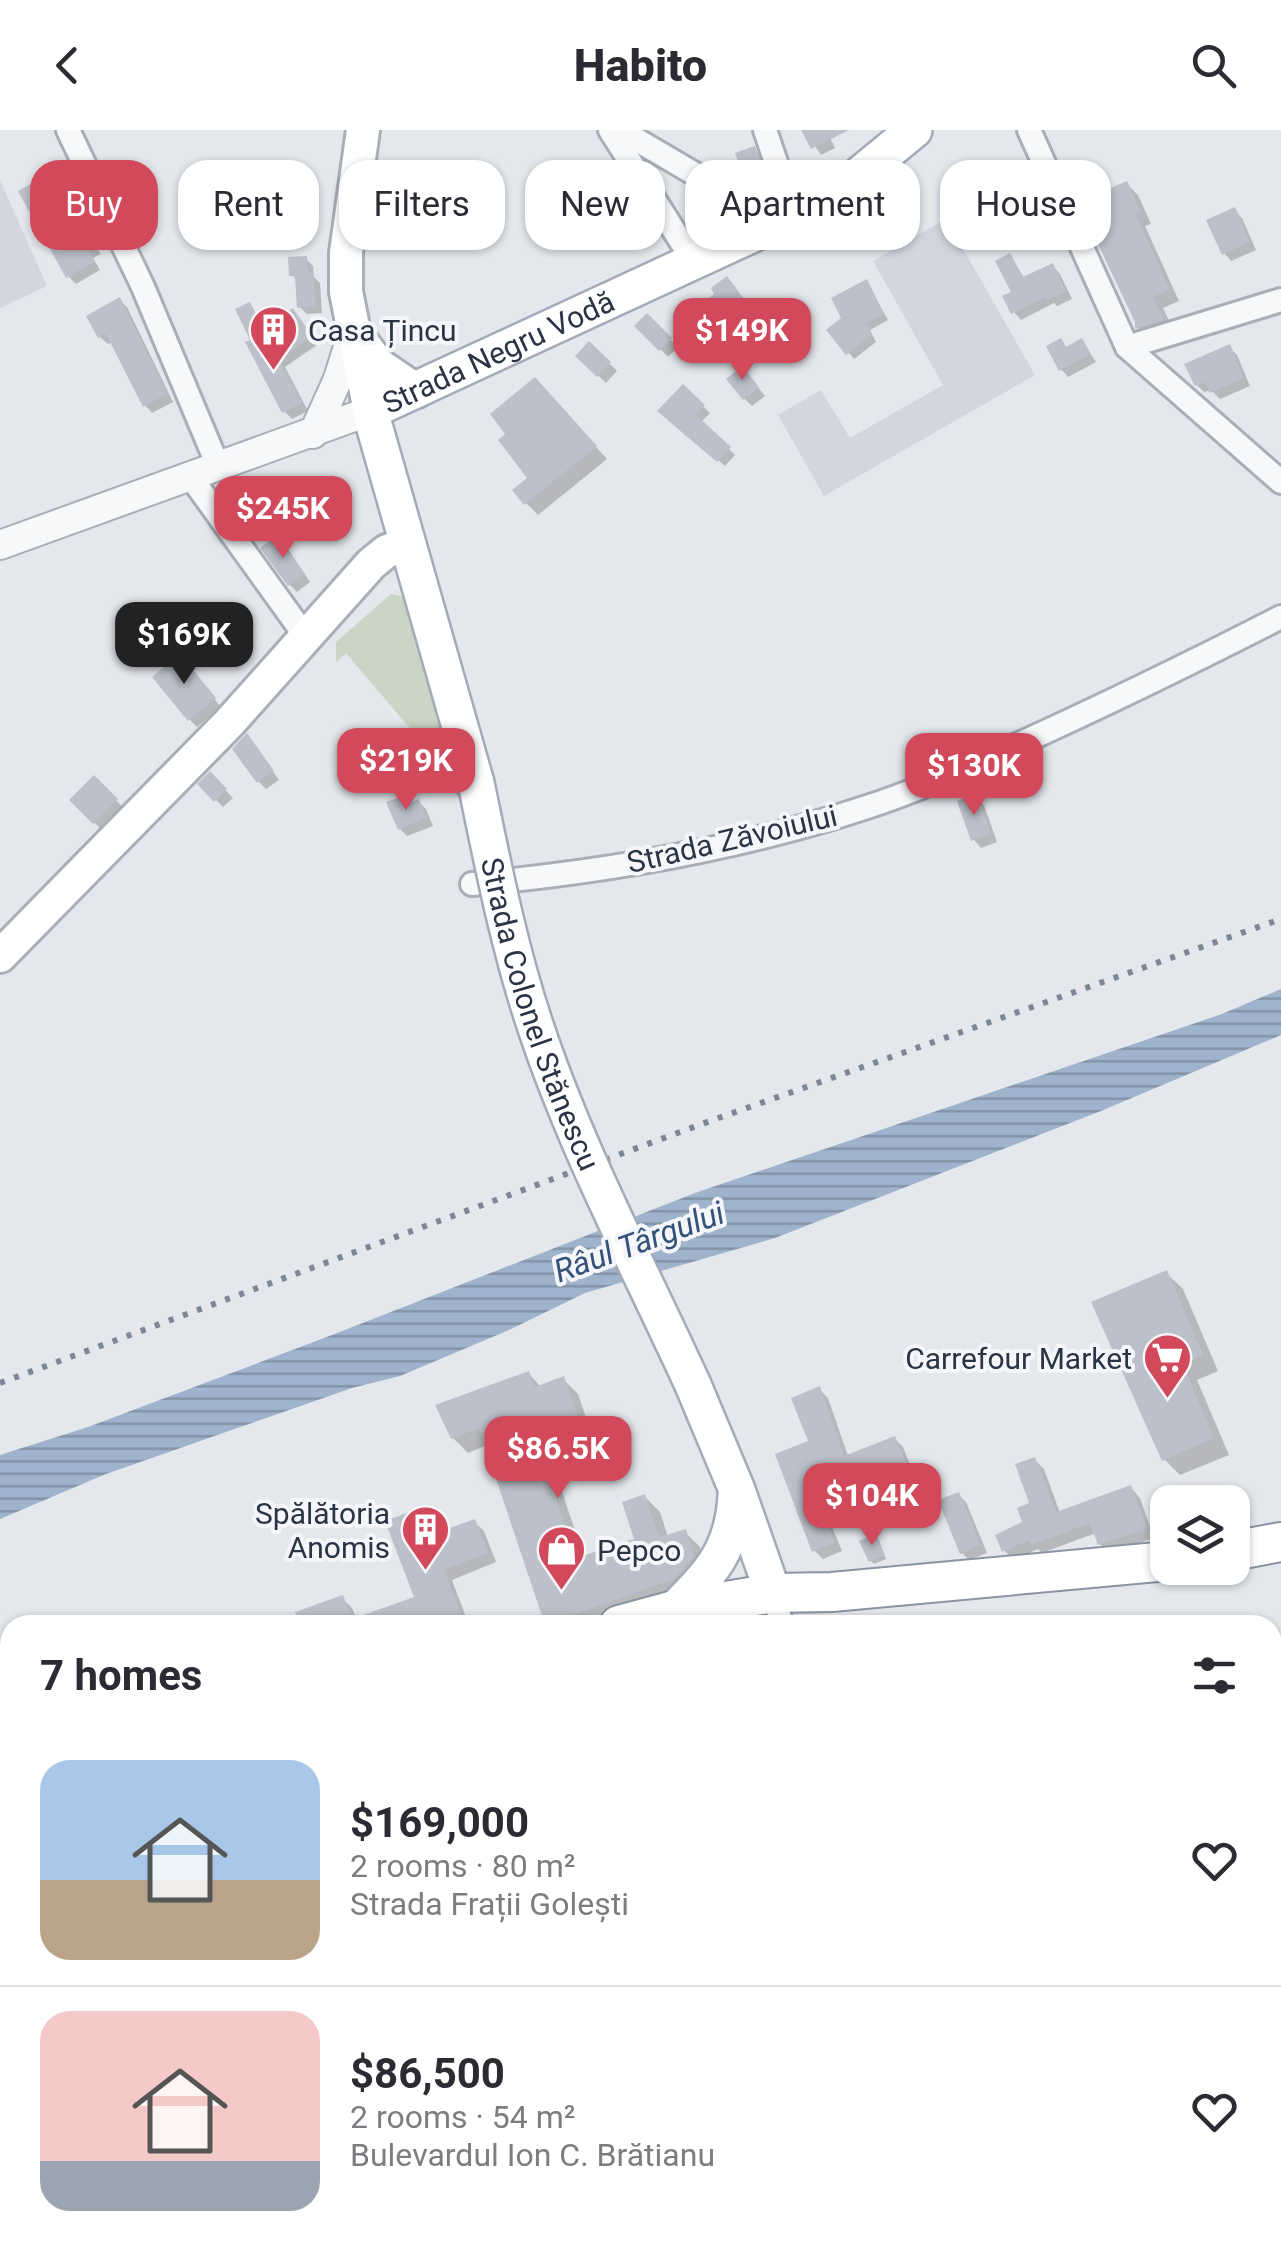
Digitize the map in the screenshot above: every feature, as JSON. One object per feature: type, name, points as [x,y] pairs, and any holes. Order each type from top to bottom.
[{"type":"highway","points":[[1250,1548],[1281,1542]]},
{"type":"highway","points":[[656,1615],[674,1610],[778,1609],[832,1592],[1150,1563]]},
{"type":"main road","points":[[363,130],[346,254],[346,292],[370,411]]},
{"type":"main road","name":"Strada Negru Vodă","points":[[878,160],[914,130]]},
{"type":"main road","name":"Strada Negru Vodă","points":[[370,411],[720,250]]},
{"type":"main road","points":[[353,329],[378,366],[424,388],[393,452],[388,482]]},
{"type":"main road","name":"Strada Colonel Stănescu","points":[[370,411],[476,782],[517,968],[537,1030],[570,1119],[737,1490],[778,1609]]},
{"type":"main road","points":[[0,956],[229,723],[371,564],[407,544]]},
{"type":"main road","points":[[674,1610],[706,1578],[726,1549],[737,1490]]},
{"type":"street","points":[[68,130],[143,287],[218,466]]},
{"type":"street","points":[[610,130],[694,262]]},
{"type":"street","points":[[620,130],[685,168]]},
{"type":"street","points":[[765,130],[771,160]]},
{"type":"street","points":[[1029,130],[1127,347],[1281,482]]},
{"type":"street","points":[[1127,347],[1281,300]]},
{"type":"street","points":[[312,434],[338,379],[353,329]]},
{"type":"street","name":"Strada Negru Vodă","points":[[0,546],[370,411]]},
{"type":"street","points":[[190,476],[306,637]]},
{"type":"street","name":"Strada Zăvoiului","points":[[472,884],[562,876],[728,845],[866,808],[946,777],[1133,692],[1281,617]]},
{"type":"shaded area","points":[[0,180],[47,286],[0,308]]},
{"type":"shaded area","points":[[940,222],[940,250],[964,250],[1035,375],[824,496],[778,415],[821,390],[850,438],[943,385],[873,261],[892,250],[920,250],[920,234]]},
{"type":"green space","points":[[391,594],[401,596],[408,604],[463,796],[457,797],[443,769],[424,765],[405,742],[414,733],[346,653],[336,662],[336,642]]},
{"type":"water","name":"Râul Târgului","points":[[1281,989],[1281,1035],[1101,1111],[775,1238],[585,1293],[400,1376],[352,1388],[106,1474],[0,1519],[0,1455],[88,1427],[695,1193],[1222,1014]]},
{"type":"building","points":[[801,130],[849,130],[811,149]]},
{"type":"building","points":[[755,146],[760,160],[737,160],[735,153]]},
{"type":"building","points":[[1127,181],[1141,212],[1136,214],[1170,290],[1153,297],[1164,320],[1135,329],[1101,250],[1111,250],[1111,188]]},
{"type":"building","points":[[30,185],[30,213],[18,191]]},
{"type":"building","points":[[1235,207],[1250,242],[1222,255],[1206,220]]},
{"type":"building","points":[[51,250],[88,250],[95,261],[66,278]]},
{"type":"building","points":[[1010,253],[1023,277],[1053,263],[1066,292],[1047,300],[1045,297],[1011,314],[1002,296],[1011,292],[995,261]]},
{"type":"building","points":[[307,256],[316,306],[297,308],[295,276],[289,276],[288,257]]},
{"type":"building","points":[[727,276],[766,329],[749,341],[736,322],[708,345],[685,317],[714,294],[711,288]]},
{"type":"building","points":[[867,279],[884,314],[866,323],[872,335],[846,355],[826,330],[841,318],[831,298]]},
{"type":"building","points":[[120,297],[167,394],[143,407],[106,334],[98,338],[86,316]]},
{"type":"building","points":[[250,302],[263,329],[293,308],[312,336],[279,359],[302,403],[282,413],[245,342],[250,340],[235,309]]},
{"type":"building","points":[[647,313],[672,338],[659,351],[634,326]]},
{"type":"building","points":[[1061,338],[1066,347],[1082,338],[1091,354],[1059,371],[1046,346]]},
{"type":"building","points":[[589,341],[611,362],[597,377],[575,356]]},
{"type":"building","points":[[1230,344],[1244,378],[1210,393],[1205,382],[1195,386],[1184,364]]},
{"type":"building","points":[[742,366],[759,387],[743,400],[726,379]]},
{"type":"building","points":[[535,377],[597,446],[524,505],[512,490],[527,478],[498,440],[505,434],[490,414]]},
{"type":"building","points":[[683,384],[705,405],[696,415],[731,447],[717,462],[657,411]]},
{"type":"building","points":[[278,535],[305,574],[288,586],[260,548]]},
{"type":"building","points":[[180,654],[216,698],[188,721],[152,677]]},
{"type":"building","points":[[247,733],[274,771],[257,783],[232,749]]},
{"type":"building","points":[[210,771],[227,789],[214,802],[197,784]]},
{"type":"building","points":[[94,775],[118,799],[93,824],[69,800]]},
{"type":"building","points":[[977,794],[991,834],[971,841],[957,801]]},
{"type":"building","points":[[400,797],[404,805],[419,799],[427,818],[398,830],[386,802]]},
{"type":"building","name":"Carrefour Market","points":[[1167,1270],[1203,1355],[1183,1364],[1214,1438],[1162,1461],[1091,1302]]},
{"type":"building","points":[[529,1371],[535,1387],[564,1376],[581,1426],[536,1440],[576,1558],[634,1539],[622,1502],[645,1494],[659,1537],[686,1529],[694,1556],[674,1579],[573,1615],[542,1615],[479,1428],[451,1439],[435,1405]]},
{"type":"building","points":[[820,1386],[844,1456],[895,1436],[918,1493],[884,1507],[877,1490],[823,1513],[835,1542],[812,1552],[775,1454],[808,1441],[791,1398]]},
{"type":"building","points":[[1035,1457],[1056,1512],[1131,1485],[1147,1529],[1098,1545],[1090,1523],[1002,1552],[995,1535],[1022,1522],[1017,1508],[1029,1503],[1015,1464]]},
{"type":"building","points":[[959,1492],[981,1545],[960,1554],[938,1500]]},
{"type":"building","points":[[420,1508],[430,1535],[475,1519],[488,1553],[444,1570],[461,1615],[363,1615],[414,1597],[385,1521]]},
{"type":"building","points":[[876,1534],[885,1555],[869,1562],[859,1541]]},
{"type":"building","points":[[343,1595],[350,1615],[296,1615],[295,1612]]},
{"type":"railway","points":[[0,1383],[710,1121],[1281,919]]},
{"type":"place","name":"Casa Țincu","points":[[273,372]]},
{"type":"place","name":"Carrefour Market","points":[[1167,1400]]},
{"type":"place","name":"Spălătoria Anomis","points":[[425,1572]]},
{"type":"place","name":"Pepco","points":[[562,1592]]}]
